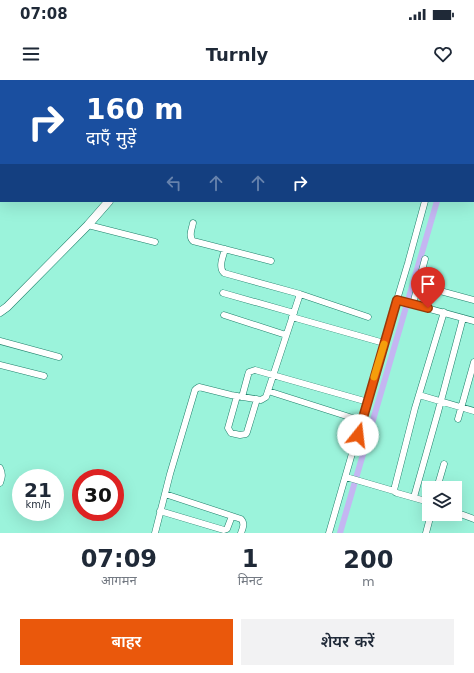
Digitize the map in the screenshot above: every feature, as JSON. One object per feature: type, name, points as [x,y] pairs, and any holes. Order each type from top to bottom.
[{"type":"street","points":[[2,308],[88,225],[108,202]]},
{"type":"street","points":[[329,533],[425,202]]},
{"type":"street","points":[[193,223],[190,236],[192,240],[271,261]]},
{"type":"street","points":[[88,225],[155,242]]},
{"type":"street","points":[[225,249],[221,266],[222,272],[224,273],[300,294],[368,317]]},
{"type":"street","points":[[409,303],[418,285],[425,259]]},
{"type":"street","points":[[418,285],[474,300]]},
{"type":"street","points":[[223,293],[384,343]]},
{"type":"street","points":[[155,533],[164,494],[196,389],[201,388],[240,397],[261,400],[265,399],[300,294]]},
{"type":"street","points":[[397,300],[474,321]]},
{"type":"street","points":[[394,491],[419,395],[444,312]]},
{"type":"street","points":[[224,315],[286,336]]},
{"type":"street","points":[[414,498],[463,318]]},
{"type":"street","points":[[0,341],[59,357]]},
{"type":"street","points":[[458,419],[474,362]]},
{"type":"street","points":[[0,365],[44,376]]},
{"type":"street","points":[[256,399],[246,434],[240,435],[231,433],[228,428],[249,372],[255,370],[368,402]]},
{"type":"street","points":[[268,391],[362,421]]},
{"type":"street","points":[[419,395],[474,411]]},
{"type":"street","points":[[440,481],[444,464]]},
{"type":"street","points":[[0,468],[2,476],[0,483]]},
{"type":"street","points":[[346,477],[422,500]]},
{"type":"street","points":[[164,494],[241,519],[243,521],[241,533]]},
{"type":"street","points":[[160,511],[224,530],[227,528],[232,516]]},
{"type":"street","points":[[462,515],[474,519]]},
{"type":"street","points":[[426,533],[429,521]]},
{"type":"waterway","points":[[340,533],[437,202]]},
{"type":"slow traffic","points":[[374,377],[384,344]]},
{"type":"route","points":[[358,435],[397,300],[428,308]]}]
